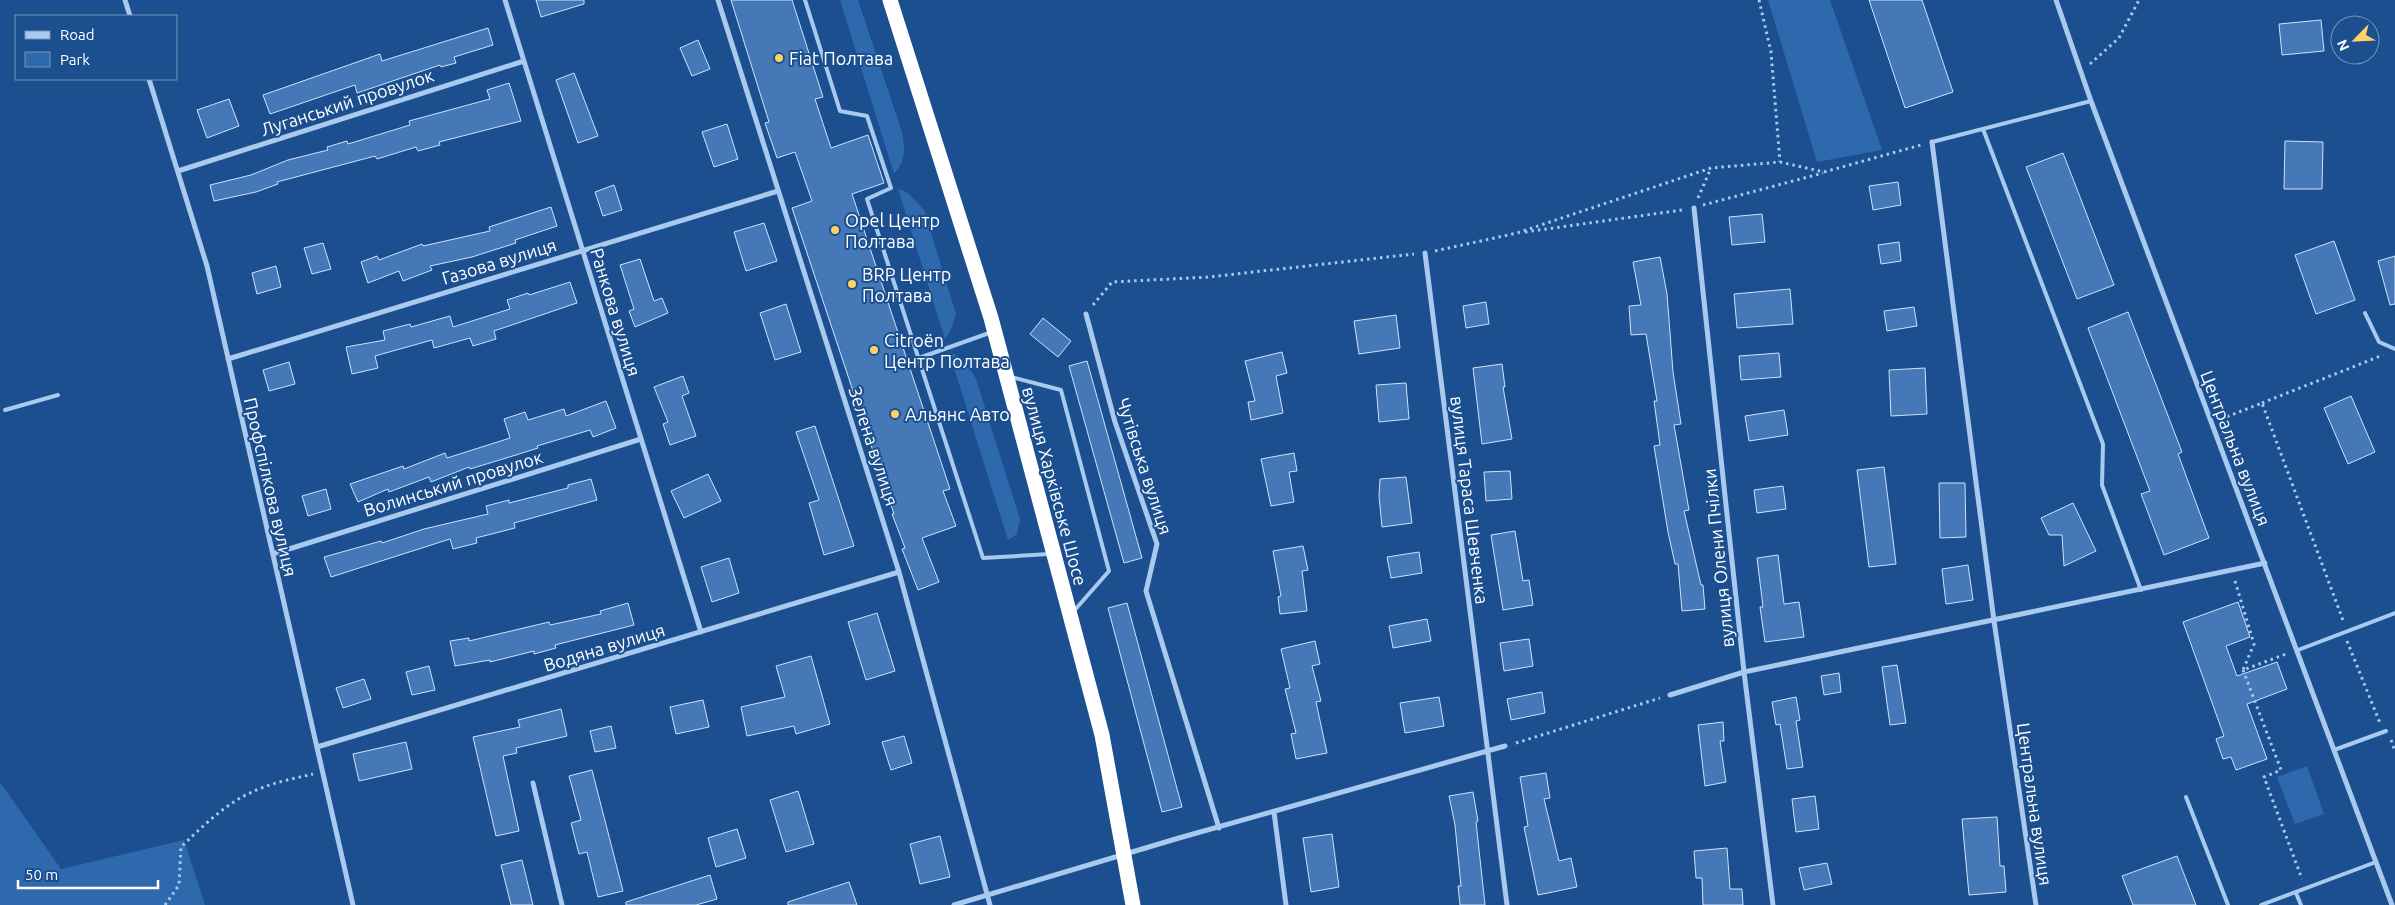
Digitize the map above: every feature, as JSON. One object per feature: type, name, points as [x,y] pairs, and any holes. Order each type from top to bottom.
[{"type":"highway","name":"вулиця Харківське Шосе","points":[[890,0],[918,82]]},
{"type":"highway","name":"вулиця Харківське Шосе","points":[[894,0],[994,331],[1054,553],[1102,735],[1133,905]]},
{"type":"street","points":[[125,0],[130,15]]},
{"type":"street","name":"Ранкова вулиця","points":[[505,0],[701,632]]},
{"type":"street","name":"Зелена вулиця","points":[[718,0],[899,572],[989,895],[990,905]]},
{"type":"street","name":"Центральна вулиця","points":[[2056,0],[2092,102],[2392,905]]},
{"type":"street","name":"Луганський провулок","points":[[178,171],[524,60]]},
{"type":"street","name":"Профспілкова вулиця","points":[[149,80],[207,266],[353,905]]},
{"type":"street","name":"Центральна вулиця","points":[[1932,142],[1994,621],[2036,905]]},
{"type":"street","name":"Газова вулиця","points":[[228,359],[778,191]]},
{"type":"street","name":"вулиця Олени Пчілки","points":[[1694,208],[1744,672],[1774,905]]},
{"type":"street","name":"вулиця Тараса Шевченка","points":[[1425,253],[1508,905]]},
{"type":"street","name":"Чутівська вулиця","points":[[1086,314],[1115,422],[1156,544],[1146,591],[1219,828]]},
{"type":"street","name":"Волинський провулок","points":[[272,554],[641,439]]},
{"type":"street","points":[[1670,695],[1744,672],[2265,563]]},
{"type":"street","name":"Водяна вулиця","points":[[317,747],[899,572]]},
{"type":"street","points":[[954,905],[1125,854],[1506,746]]},
{"type":"street","points":[[533,783],[562,905]]},
{"type":"street","points":[[1274,812],[1286,905]]},
{"type":"lane","points":[[805,0],[840,111],[867,116],[891,188],[868,199],[983,558],[1054,553]]},
{"type":"lane","points":[[1932,142],[2092,102]]},
{"type":"lane","points":[[1983,129],[2103,444],[2102,485],[2141,590]]},
{"type":"lane","points":[[2365,314],[2378,342],[2395,349]]},
{"type":"lane","points":[[919,358],[994,331]]},
{"type":"lane","points":[[1006,376],[1061,390],[1109,571],[1070,615]]},
{"type":"lane","points":[[5,410],[58,394]]},
{"type":"lane","points":[[2298,650],[2395,613]]},
{"type":"lane","points":[[2334,750],[2385,732]]},
{"type":"lane","points":[[2186,797],[2228,905]]},
{"type":"lane","points":[[2261,905],[2306,890],[2376,862]]},
{"type":"lane","points":[[2296,893],[2301,905]]},
{"type":"path","points":[[1759,0],[1771,52],[1780,162]]},
{"type":"path","points":[[2081,72],[2119,38],[2139,0]]},
{"type":"path","points":[[1086,314],[1112,282],[1209,276],[1425,253],[1517,233],[1694,208],[1932,142]]},
{"type":"path","points":[[1517,233],[1711,168],[1780,162],[1824,172]]},
{"type":"path","points":[[1694,208],[1711,168]]},
{"type":"path","points":[[2212,423],[2386,354]]},
{"type":"path","points":[[2262,403],[2344,624],[2344,632],[2386,738],[2390,738],[2395,751]]},
{"type":"path","points":[[2232,571],[2254,644],[2243,670],[2281,770],[2264,777],[2306,890]]},
{"type":"path","points":[[2243,670],[2298,650]]},
{"type":"path","points":[[1506,746],[1670,695]]},
{"type":"path","points":[[165,905],[179,886],[181,847],[212,817],[250,793],[285,780],[322,772]]},
{"type":"green space","points":[[840,0],[858,0],[902,132],[904,155],[901,164],[894,174]]},
{"type":"green space","points":[[1768,0],[1830,0],[1882,150],[1817,162]]},
{"type":"green space","points":[[898,189],[907,192],[924,210],[956,314],[950,332],[945,339]]},
{"type":"green space","points":[[949,352],[962,360],[976,379],[1020,519],[1017,534],[1008,540]]},
{"type":"green space","points":[[2307,766],[2324,814],[2295,824],[2277,777]]},
{"type":"green space","points":[[0,782],[61,869],[184,840],[205,905],[0,905]]},
{"type":"building","points":[[536,0],[584,0],[584,4],[541,17]]},
{"type":"building","points":[[731,0],[792,0],[823,97],[815,99],[831,148],[868,135],[884,183],[852,194],[950,489],[943,491],[956,526],[922,538],[939,582],[918,590],[902,549],[905,548],[892,514],[894,514],[792,208],[812,201],[795,152],[777,158],[765,123],[769,122]]},
{"type":"building","points":[[1869,0],[1922,0],[1953,92],[1905,108]]},
{"type":"building","points":[[2321,20],[2324,51],[2282,55],[2279,24]]},
{"type":"building","points":[[488,28],[493,45],[454,57],[456,63],[441,67],[440,65],[357,93],[355,85],[270,114],[263,95],[380,54],[382,61]]},
{"type":"building","points":[[698,40],[710,69],[692,76],[680,48]]},
{"type":"building","points":[[574,73],[598,136],[578,143],[556,80]]},
{"type":"building","points":[[509,83],[521,121],[439,142],[440,145],[418,151],[416,147],[377,159],[375,156],[277,182],[278,184],[256,192],[214,201],[210,185],[251,175],[288,160],[328,150],[327,147],[347,141],[348,144],[410,125],[409,121],[490,99],[487,90]]},
{"type":"building","points":[[229,99],[239,126],[207,138],[197,110]]},
{"type":"building","points":[[727,124],[738,159],[714,167],[702,132]]},
{"type":"building","points":[[2285,141],[2323,142],[2322,189],[2284,189]]},
{"type":"building","points":[[2063,153],[2114,285],[2077,299],[2026,167]]},
{"type":"building","points":[[1898,182],[1901,205],[1873,210],[1869,186]]},
{"type":"building","points":[[614,185],[622,210],[603,216],[595,192]]},
{"type":"building","points":[[551,207],[557,226],[515,240],[516,243],[472,257],[430,266],[432,270],[403,281],[399,271],[368,283],[361,262],[377,256],[379,260],[422,244],[423,246],[490,231],[489,227]]},
{"type":"building","points":[[1762,214],[1765,242],[1732,245],[1729,217]]},
{"type":"building","points":[[764,223],[777,261],[746,271],[734,232]]},
{"type":"building","points":[[2334,241],[2355,300],[2316,314],[2295,255]]},
{"type":"building","points":[[1899,242],[1901,261],[1881,264],[1878,245]]},
{"type":"building","points":[[323,243],[331,269],[312,274],[304,248]]},
{"type":"building","points":[[2395,256],[2395,304],[2390,305],[2378,261]]},
{"type":"building","points":[[1660,257],[1667,294],[1673,372],[1681,424],[1674,425],[1689,510],[1684,511],[1701,585],[1703,585],[1705,609],[1682,611],[1678,564],[1675,564],[1668,532],[1654,446],[1660,445],[1654,401],[1657,401],[1646,334],[1631,335],[1629,306],[1641,305],[1633,262]]},
{"type":"building","points":[[640,259],[654,301],[662,298],[668,313],[635,327],[629,311],[634,309],[620,265]]},
{"type":"building","points":[[276,266],[281,287],[257,294],[252,273]]},
{"type":"building","points":[[570,282],[577,303],[494,331],[496,339],[473,346],[470,338],[434,348],[432,340],[375,356],[378,368],[352,374],[346,347],[385,340],[383,331],[410,324],[411,327],[450,316],[453,327],[510,309],[507,300]]},
{"type":"building","points":[[1790,289],[1793,324],[1737,328],[1734,294]]},
{"type":"building","points":[[1486,302],[1489,324],[1466,328],[1463,306]]},
{"type":"building","points":[[786,304],[801,352],[775,360],[760,313]]},
{"type":"building","points":[[1914,307],[1917,326],[1887,331],[1884,311]]},
{"type":"building","points":[[2128,312],[2182,452],[2178,454],[2209,538],[2164,555],[2141,494],[2150,491],[2088,328]]},
{"type":"building","points":[[1396,315],[1400,348],[1359,354],[1354,321]]},
{"type":"building","points":[[1043,318],[1071,341],[1058,357],[1030,334]]},
{"type":"building","points":[[1282,352],[1287,373],[1276,376],[1283,413],[1251,420],[1248,402],[1255,401],[1245,361]]},
{"type":"building","points":[[1779,353],[1781,377],[1741,380],[1739,356]]},
{"type":"building","points":[[1087,361],[1142,558],[1124,563],[1069,366]]},
{"type":"building","points":[[289,362],[295,384],[269,391],[263,370]]},
{"type":"building","points":[[1502,364],[1505,387],[1503,387],[1512,439],[1482,444],[1473,368]]},
{"type":"building","points":[[1925,368],[1927,414],[1891,416],[1889,370]]},
{"type":"building","points":[[683,376],[689,393],[682,396],[696,436],[670,445],[663,424],[668,422],[654,387]]},
{"type":"building","points":[[1406,383],[1409,419],[1379,422],[1376,385]]},
{"type":"building","points":[[2351,396],[2375,452],[2348,464],[2324,408]]},
{"type":"building","points":[[606,401],[616,428],[593,437],[590,430],[537,446],[538,448],[516,455],[470,469],[469,467],[431,482],[429,477],[389,492],[388,489],[358,502],[350,484],[403,466],[404,469],[445,453],[447,458],[510,438],[504,419],[525,412],[528,420],[564,409],[566,416]]},
{"type":"building","points":[[1784,410],[1788,435],[1749,441],[1745,416]]},
{"type":"building","points":[[815,426],[854,546],[824,555],[809,503],[819,500],[796,432]]},
{"type":"building","points":[[1294,453],[1297,471],[1289,472],[1294,502],[1271,506],[1261,459]]},
{"type":"building","points":[[1884,467],[1896,564],[1869,567],[1857,470]]},
{"type":"building","points":[[1510,471],[1512,499],[1486,501],[1484,472]]},
{"type":"building","points":[[708,474],[721,501],[684,518],[671,491]]},
{"type":"building","points":[[1406,477],[1412,523],[1382,527],[1379,496],[1380,479]]},
{"type":"building","points":[[591,479],[597,500],[514,523],[515,528],[476,538],[477,543],[453,549],[450,539],[331,577],[324,557],[381,541],[382,543],[424,529],[488,514],[486,506],[509,500],[509,503],[568,488],[568,485]]},
{"type":"building","points":[[1939,483],[1965,483],[1966,537],[1940,538]]},
{"type":"building","points":[[1783,486],[1786,509],[1757,513],[1754,490]]},
{"type":"building","points":[[326,489],[331,509],[308,516],[302,496]]},
{"type":"building","points":[[2073,503],[2096,551],[2064,566],[2062,535],[2049,535],[2041,518]]},
{"type":"building","points":[[1515,531],[1523,581],[1529,580],[1533,605],[1503,610],[1491,535]]},
{"type":"building","points":[[1303,546],[1308,570],[1302,571],[1307,611],[1280,614],[1278,597],[1281,596],[1273,551]]},
{"type":"building","points":[[1419,552],[1422,573],[1391,578],[1387,557]]},
{"type":"building","points":[[1778,555],[1784,604],[1799,602],[1804,637],[1765,642],[1760,607],[1763,607],[1757,558]]},
{"type":"building","points":[[729,558],[739,593],[712,602],[701,567]]},
{"type":"building","points":[[1968,565],[1973,600],[1946,604],[1942,569]]},
{"type":"building","points":[[2238,602],[2250,637],[2226,646],[2237,676],[2277,662],[2287,689],[2247,704],[2267,759],[2236,770],[2231,757],[2223,759],[2216,739],[2224,736],[2183,622]]},
{"type":"building","points":[[628,603],[634,625],[555,645],[556,648],[534,654],[534,651],[490,662],[490,660],[455,666],[450,641],[469,638],[469,641],[549,622],[550,625],[601,614],[600,611]]},
{"type":"building","points":[[1127,603],[1182,807],[1162,812],[1108,608]]},
{"type":"building","points":[[877,613],[895,671],[866,680],[848,622]]},
{"type":"building","points":[[1427,619],[1431,641],[1393,648],[1389,626]]},
{"type":"building","points":[[1529,639],[1533,666],[1504,671],[1500,643]]},
{"type":"building","points":[[1315,641],[1320,664],[1312,666],[1321,701],[1316,702],[1327,753],[1296,759],[1291,734],[1296,733],[1285,689],[1290,688],[1281,649]]},
{"type":"building","points":[[811,656],[830,724],[796,734],[794,726],[747,736],[741,707],[785,697],[776,666]]},
{"type":"building","points":[[1897,665],[1906,723],[1890,725],[1882,667]]},
{"type":"building","points":[[429,666],[435,690],[412,695],[406,672]]},
{"type":"building","points":[[1839,673],[1841,692],[1824,695],[1821,676]]},
{"type":"building","points":[[364,679],[371,699],[343,708],[336,688]]},
{"type":"building","points":[[1542,692],[1545,713],[1511,720],[1507,699]]},
{"type":"building","points":[[1439,697],[1444,726],[1405,733],[1400,703]]},
{"type":"building","points":[[1796,697],[1800,720],[1796,721],[1803,767],[1787,769],[1780,724],[1776,725],[1772,702]]},
{"type":"building","points":[[703,700],[709,727],[676,734],[670,707]]},
{"type":"building","points":[[561,709],[567,736],[516,748],[517,753],[503,756],[519,831],[496,836],[473,737],[520,727],[518,720]]},
{"type":"building","points":[[1723,722],[1724,741],[1720,741],[1726,782],[1705,786],[1698,725]]},
{"type":"building","points":[[611,726],[616,748],[595,752],[590,731]]},
{"type":"building","points":[[904,736],[912,763],[891,770],[882,742]]},
{"type":"building","points":[[406,742],[412,769],[359,781],[353,754]]},
{"type":"building","points":[[592,770],[623,891],[598,897],[587,852],[579,854],[571,823],[581,820],[569,776]]},
{"type":"building","points":[[1546,773],[1550,798],[1544,799],[1559,861],[1571,858],[1577,887],[1538,895],[1524,827],[1528,826],[1520,777]]},
{"type":"building","points":[[798,791],[814,844],[786,852],[770,800]]},
{"type":"building","points":[[1473,792],[1478,821],[1476,822],[1485,905],[1460,905],[1458,886],[1461,886],[1455,825],[1449,796]]},
{"type":"building","points":[[1815,796],[1819,829],[1796,832],[1792,799]]},
{"type":"building","points":[[1997,817],[2000,866],[2004,866],[2006,892],[1969,895],[1962,819]]},
{"type":"building","points":[[737,829],[746,858],[716,867],[708,838]]},
{"type":"building","points":[[1332,834],[1339,887],[1311,892],[1303,838]]},
{"type":"building","points":[[940,836],[950,877],[920,884],[910,844]]},
{"type":"building","points":[[1727,848],[1730,889],[1742,889],[1743,905],[1703,905],[1702,878],[1696,878],[1694,851]]},
{"type":"building","points":[[2177,856],[2196,905],[2133,905],[2122,876]]},
{"type":"building","points":[[522,860],[533,905],[511,905],[501,865]]},
{"type":"building","points":[[1827,863],[1832,884],[1804,890],[1799,868]]},
{"type":"building","points":[[710,875],[717,899],[696,905],[626,905],[626,902]]},
{"type":"building","points":[[849,882],[857,905],[788,905],[788,902]]},
{"type":"place","name":"Fiat Полтава","points":[[779,58]]},
{"type":"place","name":"Opel Центр Полтава","points":[[835,230]]},
{"type":"place","name":"BRP Центр Полтава","points":[[852,284]]},
{"type":"place","name":"Citroën Центр Полтава","points":[[874,350]]},
{"type":"place","name":"Альянс Авто","points":[[895,414]]}]
